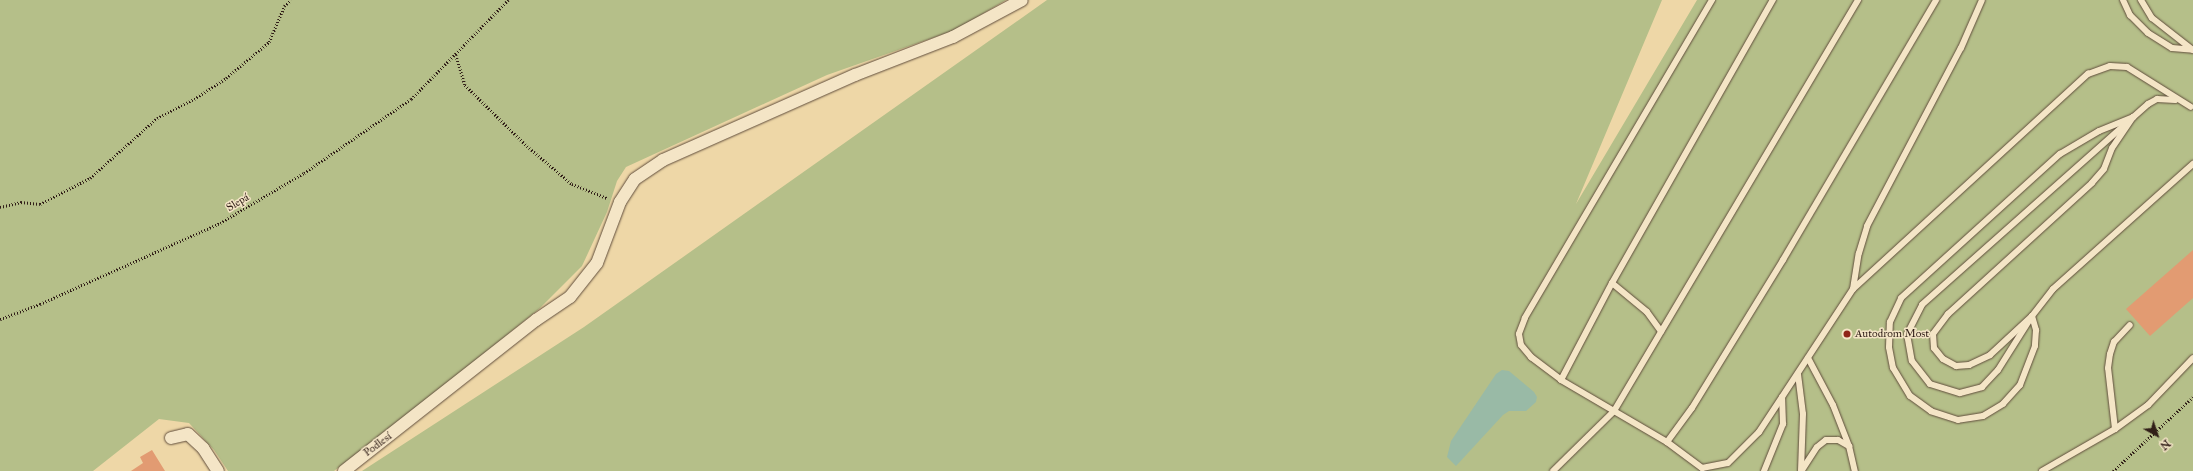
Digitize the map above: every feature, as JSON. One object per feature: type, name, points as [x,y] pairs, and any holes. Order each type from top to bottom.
[{"type":"street","name":"Podlesí","points":[[344,471],[413,419],[536,320],[570,297],[597,263],[620,202],[635,179],[663,160],[855,75],[953,37],[1022,0]]},
{"type":"street","points":[[171,438],[188,434],[203,448],[218,471]]},
{"type":"lane","points":[[1712,0],[1525,318],[1519,334],[1521,345],[1531,357],[1561,380],[1667,442],[1703,470],[1728,463],[1759,432],[1853,289],[2088,74],[2110,66],[2127,67],[2192,108]]},
{"type":"lane","points":[[1561,380],[1612,283],[1773,0]]},
{"type":"lane","points":[[1553,471],[1614,411],[1858,0]]},
{"type":"lane","points":[[1667,442],[1692,408],[1779,267],[1936,0]]},
{"type":"lane","points":[[1853,289],[1859,253],[1867,226],[1961,48],[1982,0]]},
{"type":"lane","points":[[2123,0],[2130,15],[2148,33],[2172,48],[2193,50]]},
{"type":"lane","points":[[2141,0],[2152,18],[2193,50]]},
{"type":"lane","points":[[2192,108],[2172,98],[2156,99],[2133,117],[1922,305],[1907,334],[1912,361],[1930,384],[1960,393],[1982,387],[1998,370],[2032,316],[2054,289],[2193,164]]},
{"type":"lane","points":[[2032,316],[1990,355],[1968,365],[1956,366],[1943,360],[1934,348],[1933,334],[1948,314],[2092,184],[2104,169],[2112,148],[2133,117]]},
{"type":"lane","points":[[2032,316],[2036,330],[2035,346],[2020,386],[2003,404],[1983,416],[1958,420],[1930,411],[1910,396],[1893,368],[1889,347],[1890,322],[1901,298],[2060,154],[2099,131],[2133,117]]},
{"type":"lane","points":[[1612,283],[1647,312],[1661,331]]},
{"type":"lane","points":[[2115,428],[2108,368],[2110,354],[2114,342],[2130,325]]},
{"type":"lane","points":[[1808,358],[1833,405],[1849,446],[1855,471]]},
{"type":"lane","points":[[2042,471],[2115,428],[2148,405],[2193,358]]},
{"type":"lane","points":[[1798,374],[1803,414],[1801,471]]},
{"type":"lane","points":[[1764,471],[1783,424],[1782,397]]},
{"type":"lane","points":[[1801,471],[1808,459],[1826,440],[1838,440],[1849,446]]},
{"type":"path","points":[[0,207],[21,202],[40,204],[90,178],[157,118],[194,99],[226,78],[269,42],[284,6],[291,0]]},
{"type":"path","name":"Slepá","points":[[0,319],[40,304],[220,223],[304,173],[411,99],[508,0]]},
{"type":"path","points":[[456,54],[465,85],[527,146],[572,184],[620,202]]},
{"type":"path","points":[[2113,471],[2193,397]]},
{"type":"green space","points":[[0,0],[1006,0],[955,30],[827,75],[626,167],[617,181],[607,212],[582,266],[539,309],[420,405],[334,471],[228,471],[214,450],[189,423],[159,419],[93,471],[0,471]]},
{"type":"green space","points":[[1047,0],[1662,0],[1576,204],[1697,0],[2193,0],[2193,471],[362,471],[584,327]]},
{"type":"shaded area","points":[[1502,370],[1509,371],[1534,392],[1537,397],[1536,402],[1526,411],[1509,411],[1503,415],[1456,466],[1447,457],[1451,441],[1496,374]]},
{"type":"building","points":[[2193,250],[2193,298],[2150,336],[2126,309]]},
{"type":"building","points":[[152,450],[165,471],[131,471],[143,463],[140,457]]},
{"type":"place","name":"Autodrom Most","points":[[1847,334]]}]
